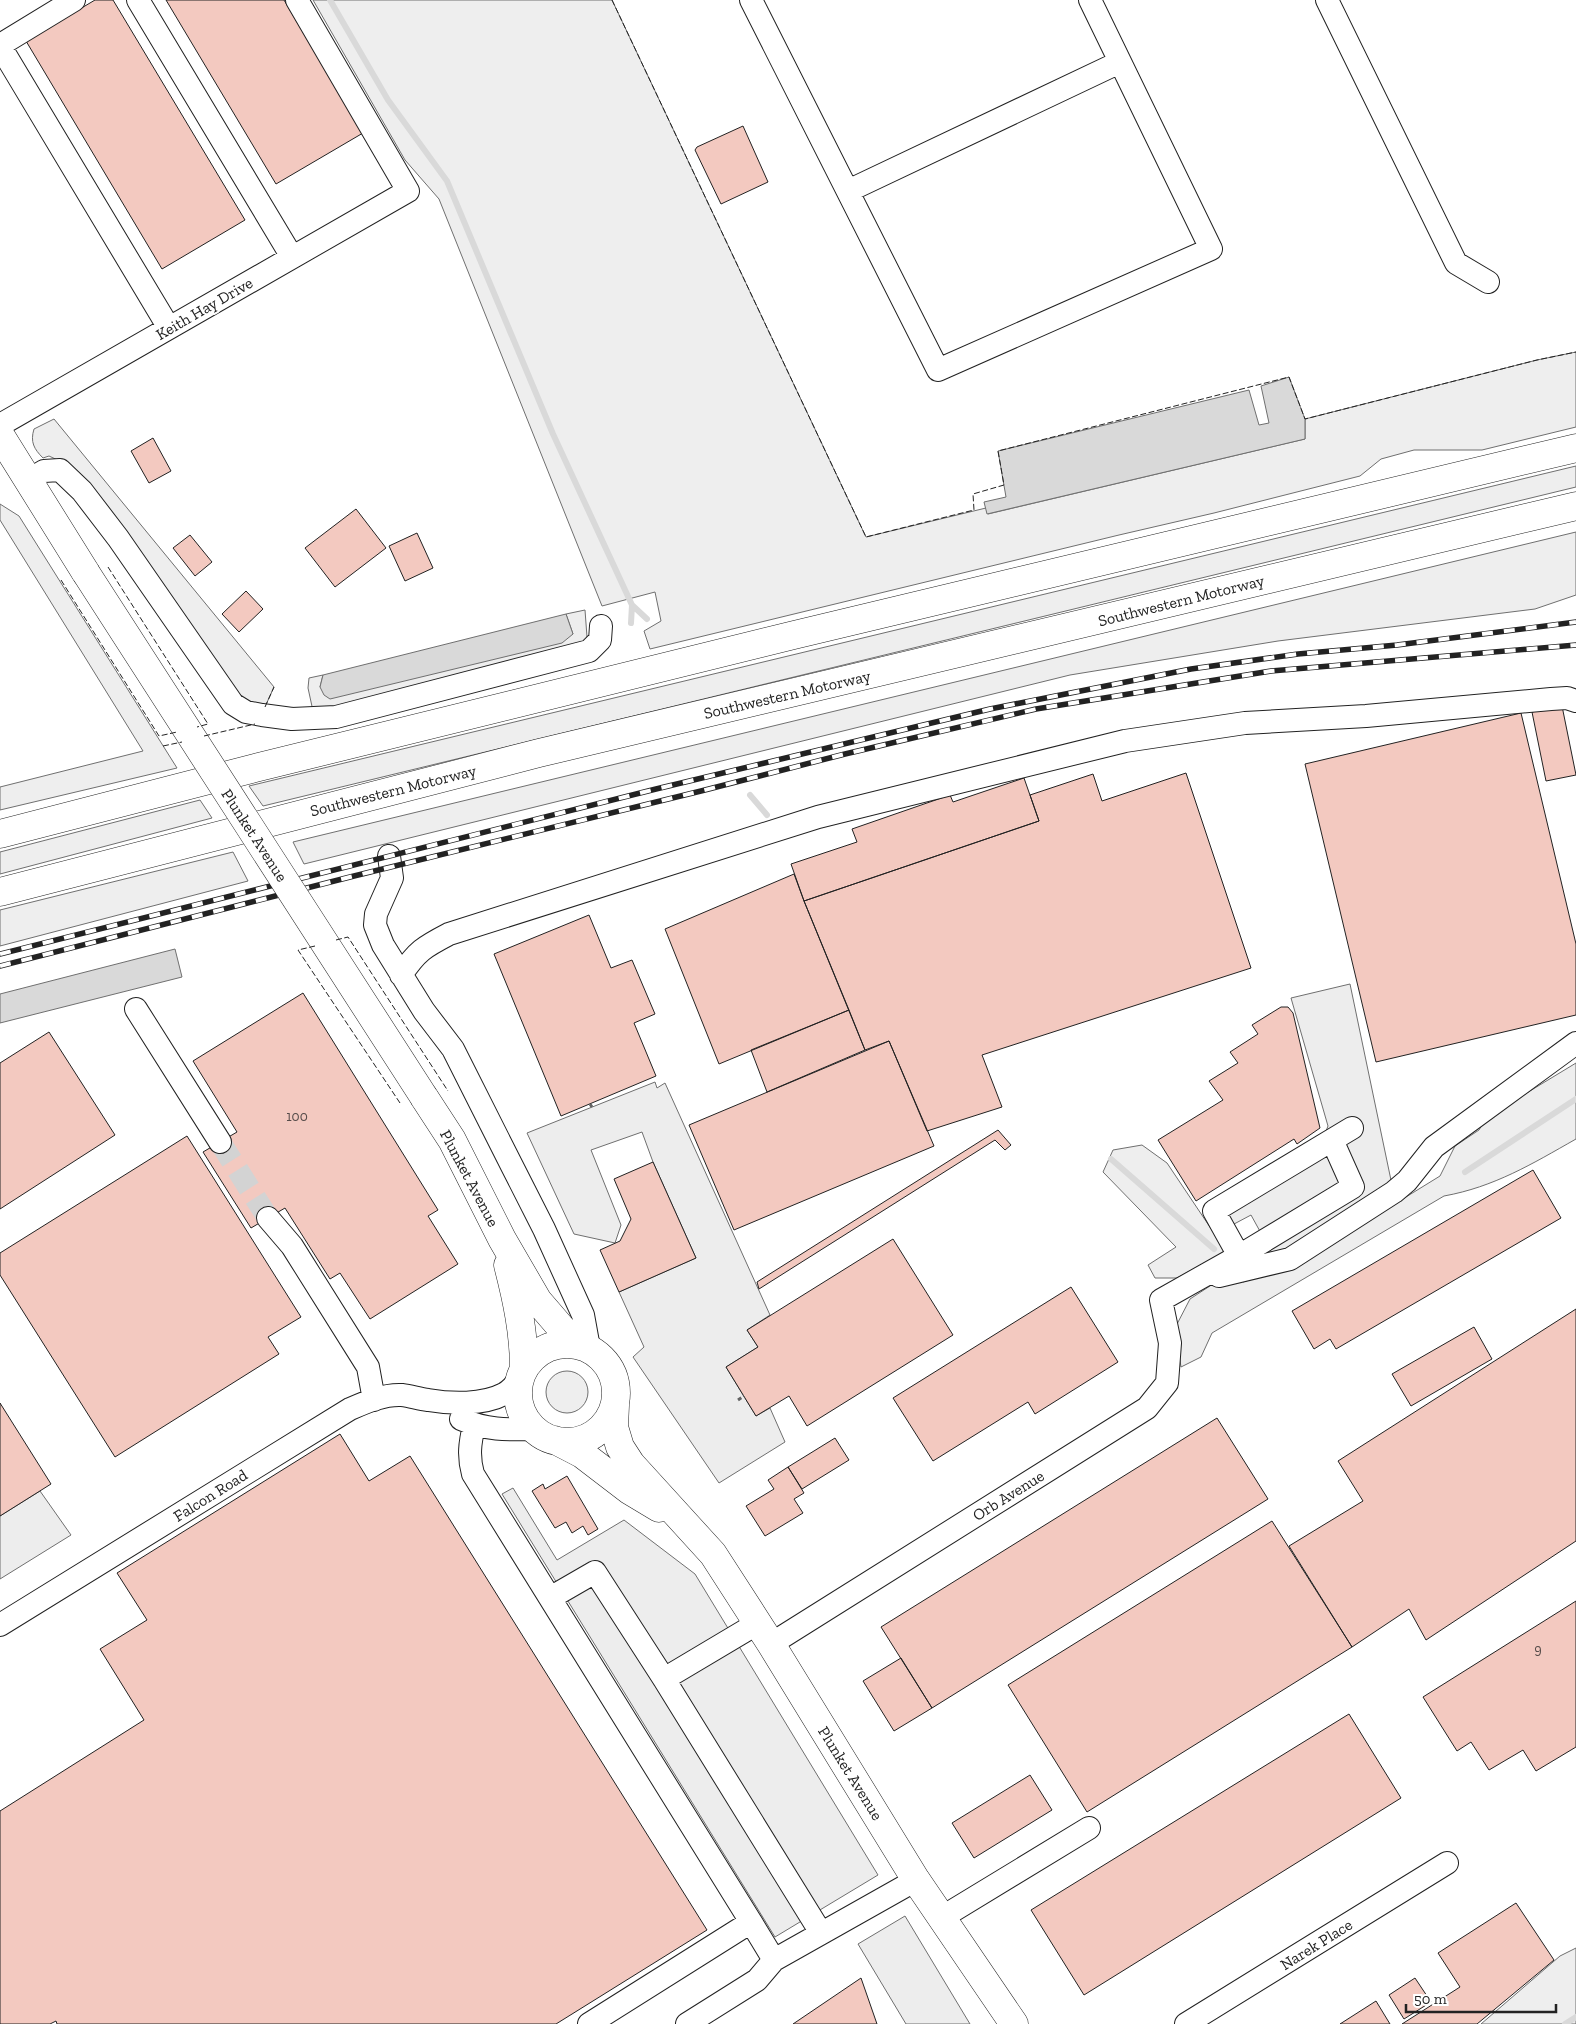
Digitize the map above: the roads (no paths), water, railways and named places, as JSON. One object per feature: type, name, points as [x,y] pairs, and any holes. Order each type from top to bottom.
[{"type":"main road","name":"Plunket Avenue","points":[[0,435],[86,573],[452,1140],[502,1239],[538,1301],[582,1346]]},
{"type":"main road","points":[[0,834],[255,768],[794,635],[1576,448]]},
{"type":"main road","name":"Southwestern Motorway","points":[[0,892],[539,753],[1576,506]]},
{"type":"main road","name":"Plunket Avenue","points":[[502,1239],[521,1319],[524,1344],[522,1373]]},
{"type":"main road","points":[[560,1344],[582,1346],[603,1358],[612,1372],[616,1388],[614,1405],[608,1419],[598,1430],[585,1438],[570,1442],[544,1434],[525,1418],[519,1405],[518,1392],[522,1373],[533,1357],[546,1348],[560,1344]]},
{"type":"main road","name":"Plunket Avenue","points":[[614,1405],[614,1428],[620,1447],[632,1464],[685,1525],[713,1554],[765,1633],[916,1880],[1014,2024]]},
{"type":"main road","name":"Plunket Avenue","points":[[544,1434],[582,1454],[629,1490],[685,1525]]},
{"type":"street","points":[[74,0],[0,45],[169,328]]},
{"type":"street","points":[[138,0],[292,256]]},
{"type":"street","name":"Keith Hay Drive","points":[[0,425],[408,191],[297,0]]},
{"type":"street","points":[[751,0],[938,370],[1211,249],[1090,0]]},
{"type":"street","points":[[1328,0],[1456,263],[1488,282]]},
{"type":"street","points":[[848,191],[1120,62]]},
{"type":"street","points":[[29,480],[44,471],[60,470],[82,491],[118,538],[233,704],[246,712],[292,718],[336,717],[589,651],[600,640],[601,626]]},
{"type":"street","points":[[401,975],[413,956],[429,944],[449,934],[818,817],[1125,741],[1245,723],[1366,716],[1551,698],[1567,698],[1576,701]]},
{"type":"street","points":[[389,856],[392,878],[376,914],[375,925],[383,945],[401,975],[424,1011],[453,1049],[535,1211],[583,1315],[582,1346]]},
{"type":"street","points":[[136,1009],[220,1142]]},
{"type":"street","points":[[1197,1280],[1290,1259],[1394,1192],[1406,1182],[1434,1147],[1576,1042]]},
{"type":"street","points":[[1239,1256],[1214,1212],[1352,1128]]},
{"type":"street","points":[[1197,1280],[1352,1187],[1332,1140]]},
{"type":"street","points":[[268,1218],[292,1246],[368,1367],[374,1400]]},
{"type":"street","name":"Orb Avenue","points":[[664,1679],[765,1633],[1146,1408],[1167,1383],[1170,1343],[1161,1300],[1197,1280]]},
{"type":"street","name":"Falcon Road","points":[[0,1625],[333,1419],[374,1400],[391,1396],[403,1395],[430,1401],[482,1401],[504,1394],[514,1387],[522,1373]]},
{"type":"street","name":"Falcon Road","points":[[430,1401],[450,1414],[474,1425],[544,1434]]},
{"type":"street","points":[[474,1425],[469,1448],[469,1460],[473,1474],[774,1960]]},
{"type":"street","points":[[550,1598],[595,1572],[664,1679],[821,1933]]},
{"type":"street","points":[[941,1918],[1089,1828]]},
{"type":"street","name":"Narek Place","points":[[1186,2024],[1446,1863]]},
{"type":"street","points":[[687,2024],[757,1980],[774,1960],[916,1880]]},
{"type":"street","points":[[589,2024],[751,1922]]},
{"type":"waterway","points":[[330,0],[388,100],[447,181],[553,434],[632,605]]},
{"type":"waterway","points":[[631,623],[632,605],[647,619]]},
{"type":"waterway","points":[[750,795],[767,815]]},
{"type":"waterway","points":[[1465,1172],[1576,1099]]},
{"type":"waterway","points":[[1111,1159],[1214,1249]]},
{"type":"waterway","points":[[1565,2024],[1576,2017]]},
{"type":"tunnel","points":[[220,1142],[268,1218]]},
{"type":"railway","points":[[0,954],[656,789],[990,709],[1191,669],[1298,654],[1397,645],[1576,622]]},
{"type":"railway","points":[[0,966],[845,754],[1036,709],[1271,671],[1576,645]]}]
